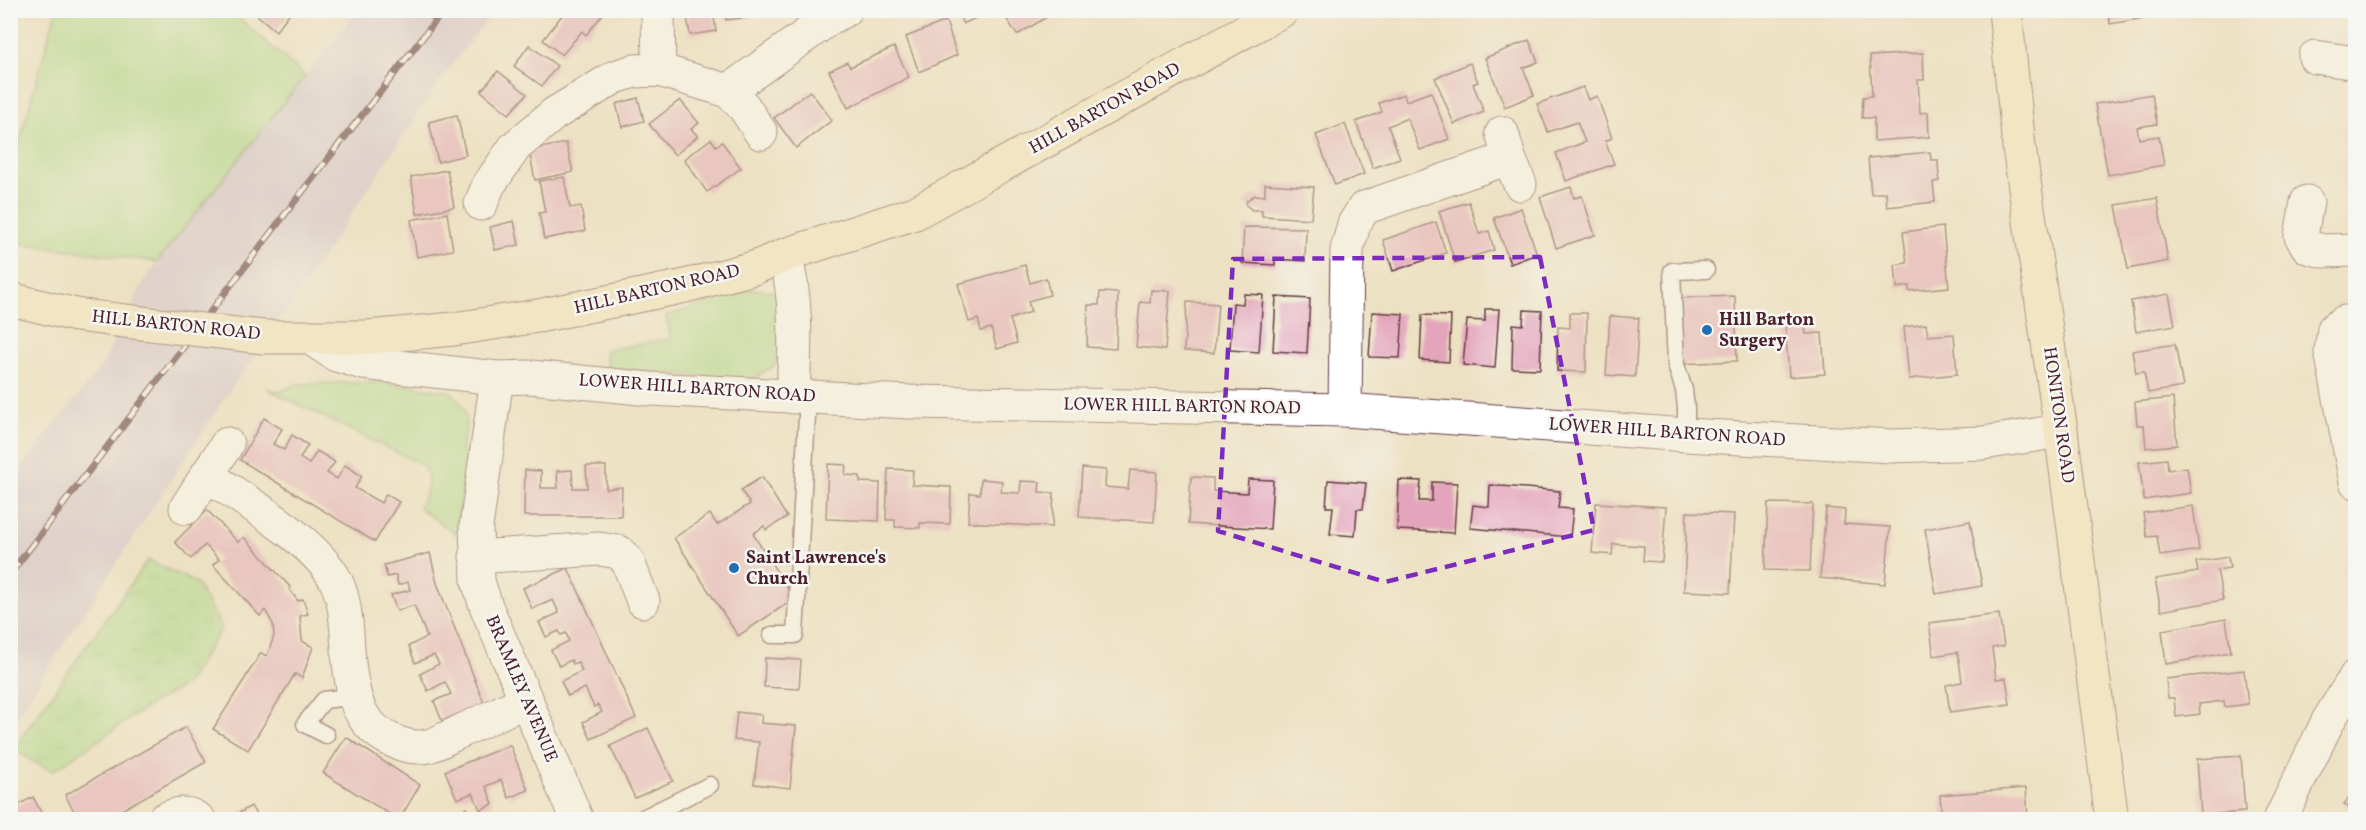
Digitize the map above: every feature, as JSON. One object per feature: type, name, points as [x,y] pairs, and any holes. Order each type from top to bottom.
[{"type":"main road","name":"HILL BARTON ROAD","points":[[10,299],[76,315],[263,337],[368,337],[443,330],[538,316],[681,287],[754,268],[785,255],[915,213],[1283,10]]},
{"type":"main road","name":"HONITON ROAD","points":[[2006,10],[2019,147],[2061,431],[2112,819]]},
{"type":"street","points":[[728,91],[844,10]]},
{"type":"street","points":[[658,12],[659,70]]},
{"type":"street","points":[[2315,57],[2355,63]]},
{"type":"street","points":[[481,204],[488,186],[515,147],[554,114],[615,77],[634,71],[659,70],[728,91],[744,107],[761,134]]},
{"type":"street","points":[[1345,410],[1347,250],[1354,224],[1364,208],[1510,158]]},
{"type":"street","points":[[2307,202],[2301,236],[2308,247],[2323,251],[2355,250]]},
{"type":"street","points":[[785,255],[792,277],[800,397]]},
{"type":"street","points":[[2355,322],[2344,322],[2334,329],[2331,351],[2355,482]]},
{"type":"street","name":"LOWER HILL BARTON ROAD","points":[[309,337],[336,355],[363,363],[496,378],[531,378],[650,389],[921,402],[1345,410],[1686,435],[1892,446],[1983,442],[2061,431]]},
{"type":"street","name":"BRAMLEY AVENUE","points":[[496,378],[476,527],[478,581],[486,606],[577,819]]},
{"type":"street","points":[[186,508],[227,444]]},
{"type":"street","points":[[207,475],[302,543],[325,564],[336,582],[343,604],[350,674],[356,696],[362,714],[375,731],[392,741],[410,746],[428,746],[527,700]]},
{"type":"street","points":[[476,556],[599,549],[619,552],[628,562],[643,601]]},
{"type":"street","points":[[2280,819],[2328,721],[2355,676]]},
{"type":"street","points":[[163,819],[175,814],[191,814],[199,819]]},
{"type":"lane","points":[[1686,435],[1685,399],[1676,365],[1672,272],[1706,270]]},
{"type":"lane","points":[[772,634],[795,635],[800,397]]},
{"type":"lane","points":[[326,735],[305,724],[324,700],[356,696]]},
{"type":"lane","points":[[639,819],[710,785]]},
{"type":"highlighted area","points":[[1540,257],[1594,530],[1385,582],[1218,531],[1233,259]]},
{"type":"shaded area","points":[[357,11],[494,11],[444,75],[297,295],[220,405],[11,725],[11,479],[101,367],[145,279],[172,241]]},
{"type":"green space","points":[[56,11],[231,11],[305,76],[157,262],[11,242],[11,172]]},
{"type":"green space","points":[[751,289],[775,292],[779,298],[781,351],[774,366],[751,380],[607,368],[605,350],[671,339],[666,316]]},
{"type":"green space","points":[[383,382],[451,392],[465,412],[466,425],[461,450],[467,457],[456,534],[419,508],[428,482],[423,465],[267,389],[281,392],[296,384]]},
{"type":"green space","points":[[148,560],[196,583],[222,628],[186,684],[147,707],[53,771],[13,749]]},
{"type":"building","points":[[251,10],[292,10],[276,31]]},
{"type":"building","points":[[557,10],[599,10],[603,14],[586,35],[582,31],[562,55],[543,40],[562,15]]},
{"type":"building","points":[[686,10],[713,10],[716,31],[690,35]]},
{"type":"building","points":[[725,10],[751,10],[752,17],[726,20]]},
{"type":"building","points":[[956,10],[985,10],[986,13],[963,24]]},
{"type":"building","points":[[1007,10],[1050,10],[1052,14],[1017,35],[1003,13]]},
{"type":"building","points":[[1858,10],[1908,10],[1908,12],[1859,16]]},
{"type":"building","points":[[2108,10],[2151,10],[2152,17],[2110,24]]},
{"type":"building","points":[[946,21],[957,55],[919,72],[906,37]]},
{"type":"building","points":[[1529,40],[1538,62],[1523,68],[1534,95],[1505,107],[1485,58]]},
{"type":"building","points":[[529,45],[557,66],[542,86],[514,66]]},
{"type":"building","points":[[894,47],[909,77],[848,108],[829,71],[847,62],[850,67]]},
{"type":"building","points":[[1923,53],[1924,80],[1918,80],[1920,113],[1928,112],[1929,137],[1874,141],[1874,118],[1862,118],[1863,97],[1872,96],[1870,56]]},
{"type":"building","points":[[1470,63],[1478,82],[1473,84],[1484,112],[1454,124],[1435,78]]},
{"type":"building","points":[[498,71],[527,94],[509,114],[481,91]]},
{"type":"building","points":[[1583,87],[1588,100],[1597,96],[1612,138],[1605,141],[1614,164],[1566,181],[1556,153],[1585,142],[1577,122],[1548,132],[1537,104]]},
{"type":"building","points":[[810,91],[832,120],[796,148],[774,118]]},
{"type":"building","points":[[1431,92],[1449,139],[1420,150],[1407,118],[1388,126],[1400,158],[1373,168],[1356,122],[1382,112],[1379,103],[1404,94],[1406,101]]},
{"type":"building","points":[[2152,94],[2157,124],[2137,127],[2139,139],[2159,136],[2164,165],[2108,175],[2095,104]]},
{"type":"building","points":[[638,98],[644,121],[622,127],[616,104]]},
{"type":"building","points":[[680,100],[699,123],[691,129],[698,136],[675,155],[649,124]]},
{"type":"building","points":[[457,115],[466,155],[438,162],[429,122]]},
{"type":"building","points":[[1345,124],[1364,174],[1335,185],[1316,135]]},
{"type":"building","points":[[711,139],[716,146],[722,142],[741,168],[707,192],[684,159]]},
{"type":"building","points":[[566,143],[573,172],[535,180],[529,150]]},
{"type":"building","points":[[1930,152],[1931,160],[1938,160],[1939,181],[1933,182],[1935,202],[1887,207],[1886,192],[1871,194],[1868,158]]},
{"type":"building","points":[[447,170],[454,207],[417,214],[411,177]]},
{"type":"building","points":[[564,177],[570,208],[581,206],[585,231],[544,239],[539,213],[545,212],[539,181]]},
{"type":"building","points":[[1265,184],[1314,187],[1311,219],[1262,216],[1262,210],[1252,210],[1246,205],[1247,200],[1255,195],[1265,196]]},
{"type":"building","points":[[1571,187],[1574,198],[1582,196],[1595,235],[1556,248],[1540,197]]},
{"type":"building","points":[[2157,198],[2168,261],[2128,269],[2116,205]]},
{"type":"building","points":[[1469,202],[1479,234],[1489,231],[1494,250],[1455,262],[1439,211]]},
{"type":"building","points":[[1521,208],[1537,254],[1510,264],[1494,218]]},
{"type":"building","points":[[447,213],[453,250],[417,257],[411,220]]},
{"type":"building","points":[[514,221],[519,245],[495,250],[490,227]]},
{"type":"building","points":[[1436,222],[1446,253],[1393,271],[1383,240]]},
{"type":"building","points":[[1244,227],[1306,228],[1305,261],[1275,259],[1275,265],[1242,263]]},
{"type":"building","points":[[1943,227],[1949,287],[1909,291],[1909,286],[1897,288],[1895,265],[1907,263],[1903,232]]},
{"type":"building","points":[[1025,265],[1030,283],[1046,278],[1050,295],[1028,301],[1031,312],[1010,319],[1017,343],[997,349],[991,328],[981,331],[978,319],[969,322],[958,284]]},
{"type":"building","points":[[1151,290],[1170,291],[1165,350],[1136,347],[1140,302],[1150,303]]},
{"type":"building","points":[[1100,292],[1118,293],[1116,349],[1087,347],[1088,305],[1099,305]]},
{"type":"building","points":[[1244,294],[1263,295],[1259,352],[1230,350],[1233,303],[1243,304]]},
{"type":"building","points":[[2169,294],[2175,325],[2136,332],[2131,301]]},
{"type":"building","name":"Hill Barton Surgery","points":[[1735,296],[1737,361],[1680,364],[1677,298]]},
{"type":"building","points":[[1276,297],[1310,299],[1307,353],[1273,351]]},
{"type":"building","points":[[1187,302],[1218,304],[1214,353],[1184,351]]},
{"type":"building","points":[[1485,309],[1499,309],[1495,368],[1463,365],[1467,320],[1485,321]]},
{"type":"building","points":[[1524,310],[1542,311],[1540,369],[1512,368],[1513,324],[1523,325]]},
{"type":"building","points":[[1372,312],[1403,314],[1400,358],[1369,357]]},
{"type":"building","points":[[1570,313],[1587,313],[1586,372],[1557,371],[1558,327],[1570,328]]},
{"type":"building","points":[[1422,315],[1451,316],[1449,362],[1420,360]]},
{"type":"building","points":[[1610,316],[1639,318],[1635,377],[1606,375]]},
{"type":"building","points":[[1804,320],[1806,334],[1822,333],[1825,374],[1789,377],[1785,322]]},
{"type":"building","points":[[1926,324],[1928,336],[1954,334],[1957,374],[1909,379],[1904,327]]},
{"type":"building","points":[[2175,344],[2183,387],[2148,393],[2144,372],[2136,373],[2132,351]]},
{"type":"building","points":[[2173,398],[2177,445],[2146,448],[2144,425],[2137,425],[2135,402]]},
{"type":"building","points":[[264,418],[282,429],[273,444],[284,450],[292,435],[308,445],[300,458],[309,464],[317,451],[335,462],[327,473],[337,479],[345,465],[362,476],[355,488],[381,503],[386,494],[399,502],[375,542],[240,460]]},
{"type":"building","points":[[2167,459],[2168,470],[2187,467],[2191,493],[2144,500],[2139,462]]},
{"type":"building","points":[[828,464],[846,465],[845,475],[860,476],[860,482],[880,483],[879,521],[826,519]]},
{"type":"building","points":[[586,466],[606,466],[606,489],[622,487],[621,516],[524,516],[525,470],[541,471],[541,488],[558,488],[557,471],[572,470],[573,488],[587,488]]},
{"type":"building","points":[[1082,468],[1106,470],[1105,487],[1128,489],[1130,470],[1157,472],[1154,522],[1079,517]]},
{"type":"building","points":[[888,469],[913,470],[912,485],[951,487],[950,524],[920,523],[920,528],[895,527],[895,520],[886,520]]},
{"type":"building","name":"Saint Lawrence's Church","points":[[762,477],[787,517],[766,530],[764,526],[753,534],[794,599],[738,636],[674,538],[710,514],[717,525],[750,504],[741,490]]},
{"type":"building","points":[[1191,477],[1213,478],[1213,491],[1247,493],[1248,479],[1273,480],[1270,529],[1188,524]]},
{"type":"building","points":[[981,479],[1002,481],[1001,492],[1020,493],[1021,481],[1040,482],[1039,492],[1054,493],[1052,527],[968,522],[970,493],[980,494]]},
{"type":"building","points":[[1328,480],[1366,483],[1363,509],[1357,509],[1355,536],[1330,534],[1333,507],[1326,507]]},
{"type":"building","points":[[1399,480],[1421,481],[1419,501],[1432,501],[1432,482],[1457,483],[1454,533],[1397,530]]},
{"type":"building","points":[[1490,485],[1560,491],[1558,508],[1573,509],[1570,537],[1470,528],[1473,505],[1489,507]]},
{"type":"building","points":[[1596,503],[1666,507],[1662,562],[1643,561],[1644,546],[1613,544],[1612,555],[1592,553]]},
{"type":"building","points":[[1768,503],[1813,504],[1810,571],[1765,570]]},
{"type":"building","points":[[2193,506],[2199,550],[2160,556],[2157,536],[2147,537],[2143,513]]},
{"type":"building","points":[[1826,508],[1845,510],[1844,524],[1890,527],[1885,584],[1820,578]]},
{"type":"building","points":[[207,510],[238,542],[244,537],[290,587],[289,589],[298,601],[303,599],[308,614],[300,616],[302,641],[313,647],[302,678],[295,674],[248,750],[213,729],[261,653],[267,656],[274,636],[273,624],[265,610],[260,616],[213,565],[219,559],[205,545],[191,559],[175,542]]},
{"type":"building","points":[[1687,512],[1734,514],[1730,593],[1684,591]]},
{"type":"building","points":[[1970,521],[1982,586],[1936,594],[1925,529]]},
{"type":"building","points":[[430,553],[437,583],[484,703],[442,721],[434,701],[451,694],[445,682],[428,691],[420,674],[439,664],[434,655],[415,663],[409,646],[427,637],[414,605],[397,611],[391,595],[410,590],[408,582],[398,585],[396,575],[387,577],[384,565]]},
{"type":"building","points":[[2228,557],[2230,568],[2217,570],[2223,600],[2161,611],[2155,579],[2198,572],[2196,562]]},
{"type":"building","points":[[568,568],[636,718],[591,739],[583,722],[602,712],[598,705],[594,707],[585,688],[568,696],[561,681],[582,671],[578,662],[573,664],[571,660],[559,666],[551,650],[569,641],[566,633],[561,635],[559,631],[546,637],[539,622],[559,613],[553,600],[532,609],[523,588]]},
{"type":"building","points":[[1999,614],[2004,646],[1992,648],[1996,679],[2006,678],[2010,704],[1950,712],[1946,685],[1962,682],[1958,652],[1934,656],[1929,623]]},
{"type":"building","points":[[2226,619],[2231,652],[2166,664],[2162,630]]},
{"type":"building","points":[[765,658],[801,660],[799,689],[764,687]]},
{"type":"building","points":[[2244,670],[2248,704],[2225,707],[2224,701],[2199,704],[2200,714],[2176,717],[2174,698],[2168,698],[2166,679]]},
{"type":"building","points":[[737,712],[762,715],[761,723],[796,726],[790,788],[754,784],[759,742],[734,740]]},
{"type":"building","points":[[186,727],[206,762],[104,820],[79,820],[65,795]]},
{"type":"building","points":[[648,728],[673,781],[635,798],[610,746]]},
{"type":"building","points":[[346,737],[420,785],[399,820],[323,773]]},
{"type":"building","points":[[510,745],[528,790],[509,798],[501,780],[486,786],[493,804],[480,810],[473,793],[457,799],[445,771]]},
{"type":"building","points":[[2241,756],[2245,812],[2201,815],[2197,759]]},
{"type":"building","points":[[2026,788],[2028,818],[1989,820],[1989,813],[1942,818],[1940,795]]},
{"type":"building","points":[[2356,788],[2356,812],[2344,804]]},
{"type":"building","points":[[10,790],[18,805],[33,797],[45,820],[10,820]]},
{"type":"building","points":[[251,806],[259,820],[227,820]]},
{"type":"building","points":[[467,808],[472,820],[419,820],[419,815],[443,819]]},
{"type":"railway","points":[[10,574],[444,10]]},
{"type":"place","name":"Hill Barton Surgery","points":[[1707,330]]},
{"type":"place","name":"Saint Lawrence's Church","points":[[734,568]]}]
